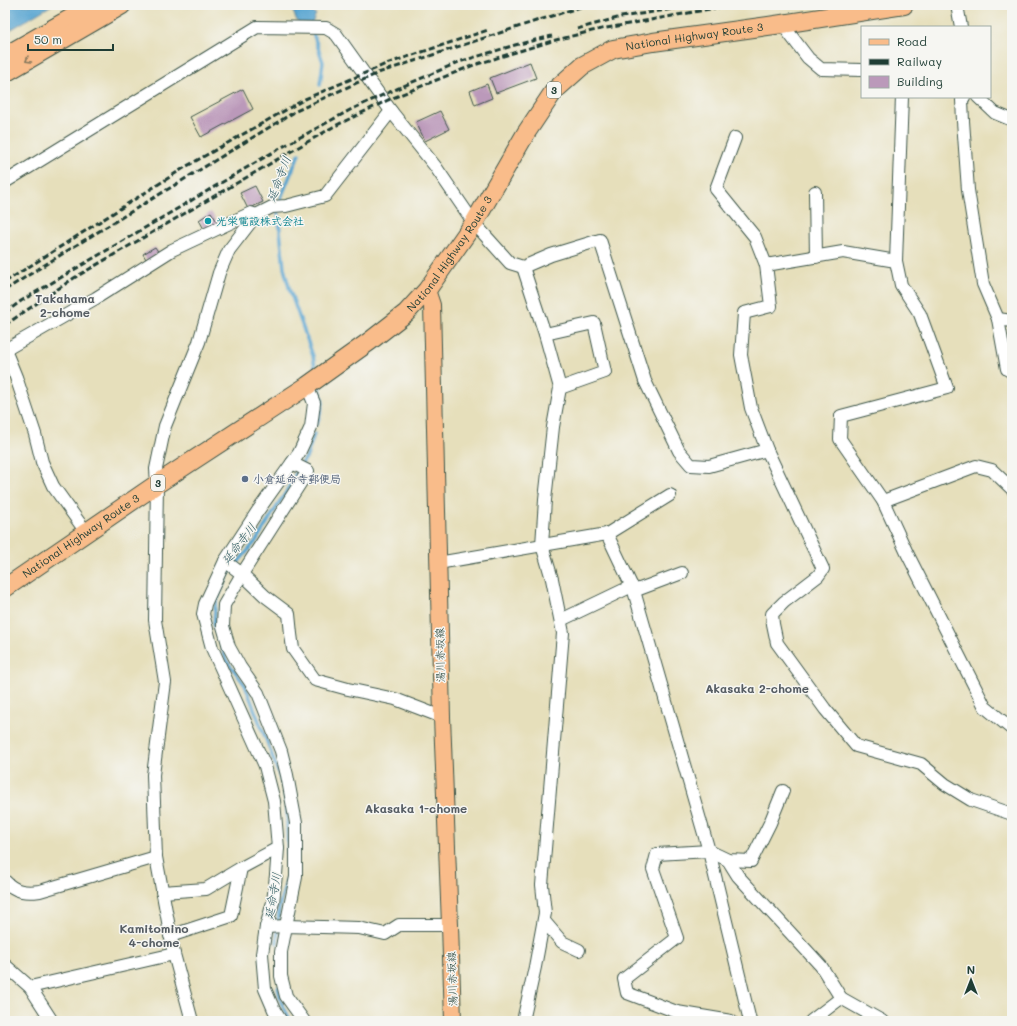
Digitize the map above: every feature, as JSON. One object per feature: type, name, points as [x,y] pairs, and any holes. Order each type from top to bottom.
[{"type":"highway","points":[[5,56],[94,5]]},
{"type":"highway","points":[[5,73],[122,5]]},
{"type":"highway","name":"National Highway Route 3","points":[[5,588],[157,484],[310,384],[406,313],[427,290],[474,223],[526,133],[554,91],[582,66],[613,50],[653,42],[904,5]]},
{"type":"main road","name":"湯川赤坂線","points":[[427,290],[432,305],[442,717],[453,1021]]},
{"type":"street","points":[[957,5],[961,26]]},
{"type":"street","points":[[782,24],[808,58],[821,69],[861,70]]},
{"type":"street","points":[[5,182],[257,27],[326,28],[336,34],[391,111],[435,166],[474,223],[510,263],[523,267],[550,255],[600,240],[645,381],[679,451],[692,465],[709,466],[767,450]]},
{"type":"street","points":[[902,98],[896,261],[900,285],[920,314],[947,388],[842,416],[840,439],[883,502],[985,708],[1012,729]]},
{"type":"street","points":[[963,98],[962,100],[963,121],[968,190],[983,284],[998,319],[1008,368],[1012,372]]},
{"type":"street","points":[[979,98],[995,113],[1012,120]]},
{"type":"street","points":[[192,1021],[170,936],[156,857],[153,775],[165,682],[155,620],[156,469],[165,426],[199,342],[219,273],[230,250],[256,215],[272,207],[286,206],[325,196],[391,111]]},
{"type":"street","points":[[735,138],[716,189],[755,237],[766,264],[771,306],[744,313],[741,355],[751,408],[767,450],[823,569],[818,576],[784,602],[772,614],[777,643],[825,709],[856,746],[921,764],[944,784],[971,800],[1012,814]]},
{"type":"street","points":[[815,192],[816,257]]},
{"type":"street","points":[[86,532],[53,486],[42,462],[35,434],[16,377],[5,350],[96,298],[172,250],[251,213],[256,215]]},
{"type":"street","points":[[766,264],[843,252],[896,261]]},
{"type":"street","points":[[523,267],[545,334],[560,388],[553,427],[542,545],[552,579],[563,633],[542,885],[545,913],[523,1021]]},
{"type":"street","points":[[998,319],[1012,321]]},
{"type":"street","points":[[545,334],[594,323],[606,372],[560,388]]},
{"type":"street","points":[[281,1021],[274,1010],[266,989],[262,954],[266,927],[273,902],[278,848],[274,801],[264,766],[212,648],[203,614],[205,604],[225,561],[254,516],[299,453],[311,427],[314,403],[310,384]]},
{"type":"street","points":[[292,463],[308,472],[242,574],[224,605],[223,626],[230,647],[240,667],[258,693],[280,751],[287,776],[296,823],[296,877],[281,952],[281,976],[286,996],[304,1021]]},
{"type":"street","points":[[883,502],[976,466],[992,470],[1012,489]]},
{"type":"street","points":[[438,562],[607,534],[670,495]]},
{"type":"street","points":[[254,516],[271,530]]},
{"type":"street","points":[[607,534],[633,588],[709,851],[750,1021]]},
{"type":"street","points":[[225,561],[242,574],[265,596],[289,614],[293,649],[315,680],[348,689],[396,699],[442,717]]},
{"type":"street","points":[[560,620],[633,588],[682,573]]},
{"type":"street","points":[[253,740],[274,734]]},
{"type":"street","points":[[731,1021],[677,1012],[627,993],[624,979],[677,938],[653,869],[657,854],[709,851],[728,860],[751,862],[770,823],[783,791]]},
{"type":"street","points":[[162,892],[206,890],[241,868],[278,848]]},
{"type":"street","points":[[5,881],[16,890],[28,892],[40,891],[156,857]]},
{"type":"street","points":[[728,860],[738,876],[821,966],[841,998],[882,1021]]},
{"type":"street","points":[[170,936],[231,916],[241,868]]},
{"type":"street","points":[[544,921],[562,942],[579,950]]},
{"type":"street","points":[[266,927],[286,926],[359,928],[385,934],[399,925],[450,925]]},
{"type":"street","points":[[30,987],[174,954]]},
{"type":"street","points":[[5,965],[30,987],[52,1021]]},
{"type":"street","points":[[811,1021],[841,998]]},
{"type":"water","points":[[5,5],[52,5],[5,33]]},
{"type":"water","points":[[290,5],[314,5],[313,13],[316,14],[312,23],[298,23]]},
{"type":"building","points":[[530,62],[536,78],[496,93],[490,78]]},
{"type":"building","points":[[487,84],[492,98],[475,105],[470,91]]},
{"type":"building","points":[[243,89],[253,109],[201,137],[190,117]]},
{"type":"building","points":[[440,111],[449,129],[425,141],[416,122]]},
{"type":"building","points":[[255,186],[263,202],[248,209],[240,193]]},
{"type":"building","name":"光栄電設株式会社","points":[[211,212],[218,223],[205,231],[199,220]]},
{"type":"building","points":[[155,247],[159,253],[147,261],[143,254]]},
{"type":"waterway","name":"延命寺川","points":[[312,30],[323,62],[320,85]]},
{"type":"waterway","name":"延命寺川","points":[[299,154],[282,195],[278,211],[284,268],[290,291],[313,356],[316,372]]},
{"type":"waterway","name":"延命寺川","points":[[317,424],[323,403],[319,384]]},
{"type":"waterway","name":"延命寺川","points":[[277,943],[279,907],[288,875],[287,813],[284,789],[245,685],[226,660],[214,626],[215,606],[228,574],[256,541],[307,456],[314,434]]},
{"type":"waterway","name":"延命寺川","points":[[278,987],[281,1002],[291,1021]]},
{"type":"railway","points":[[5,290],[296,111],[378,73],[587,5]]},
{"type":"railway","points":[[577,29],[621,17],[699,5]]},
{"type":"railway","points":[[5,325],[74,278],[333,127],[388,100],[474,65],[552,41],[596,30],[739,5]]},
{"type":"railway","points":[[5,282],[187,166],[305,99],[386,64],[488,30]]},
{"type":"railway","points":[[5,313],[21,301],[275,151],[350,110],[459,62],[515,45],[552,36]]},
{"type":"place","name":"光栄電設株式会社","points":[[208,221]]},
{"type":"place","name":"小倉延命寺郵便局","points":[[245,479]]},
{"type":"district","name":"Takahama 2-chome","points":[[65,306]]},
{"type":"district","name":"Akasaka 2-chome","points":[[757,689]]},
{"type":"district","name":"Akasaka 1-chome","points":[[416,809]]},
{"type":"district","name":"Kamitomino 4-chome","points":[[154,936]]}]
